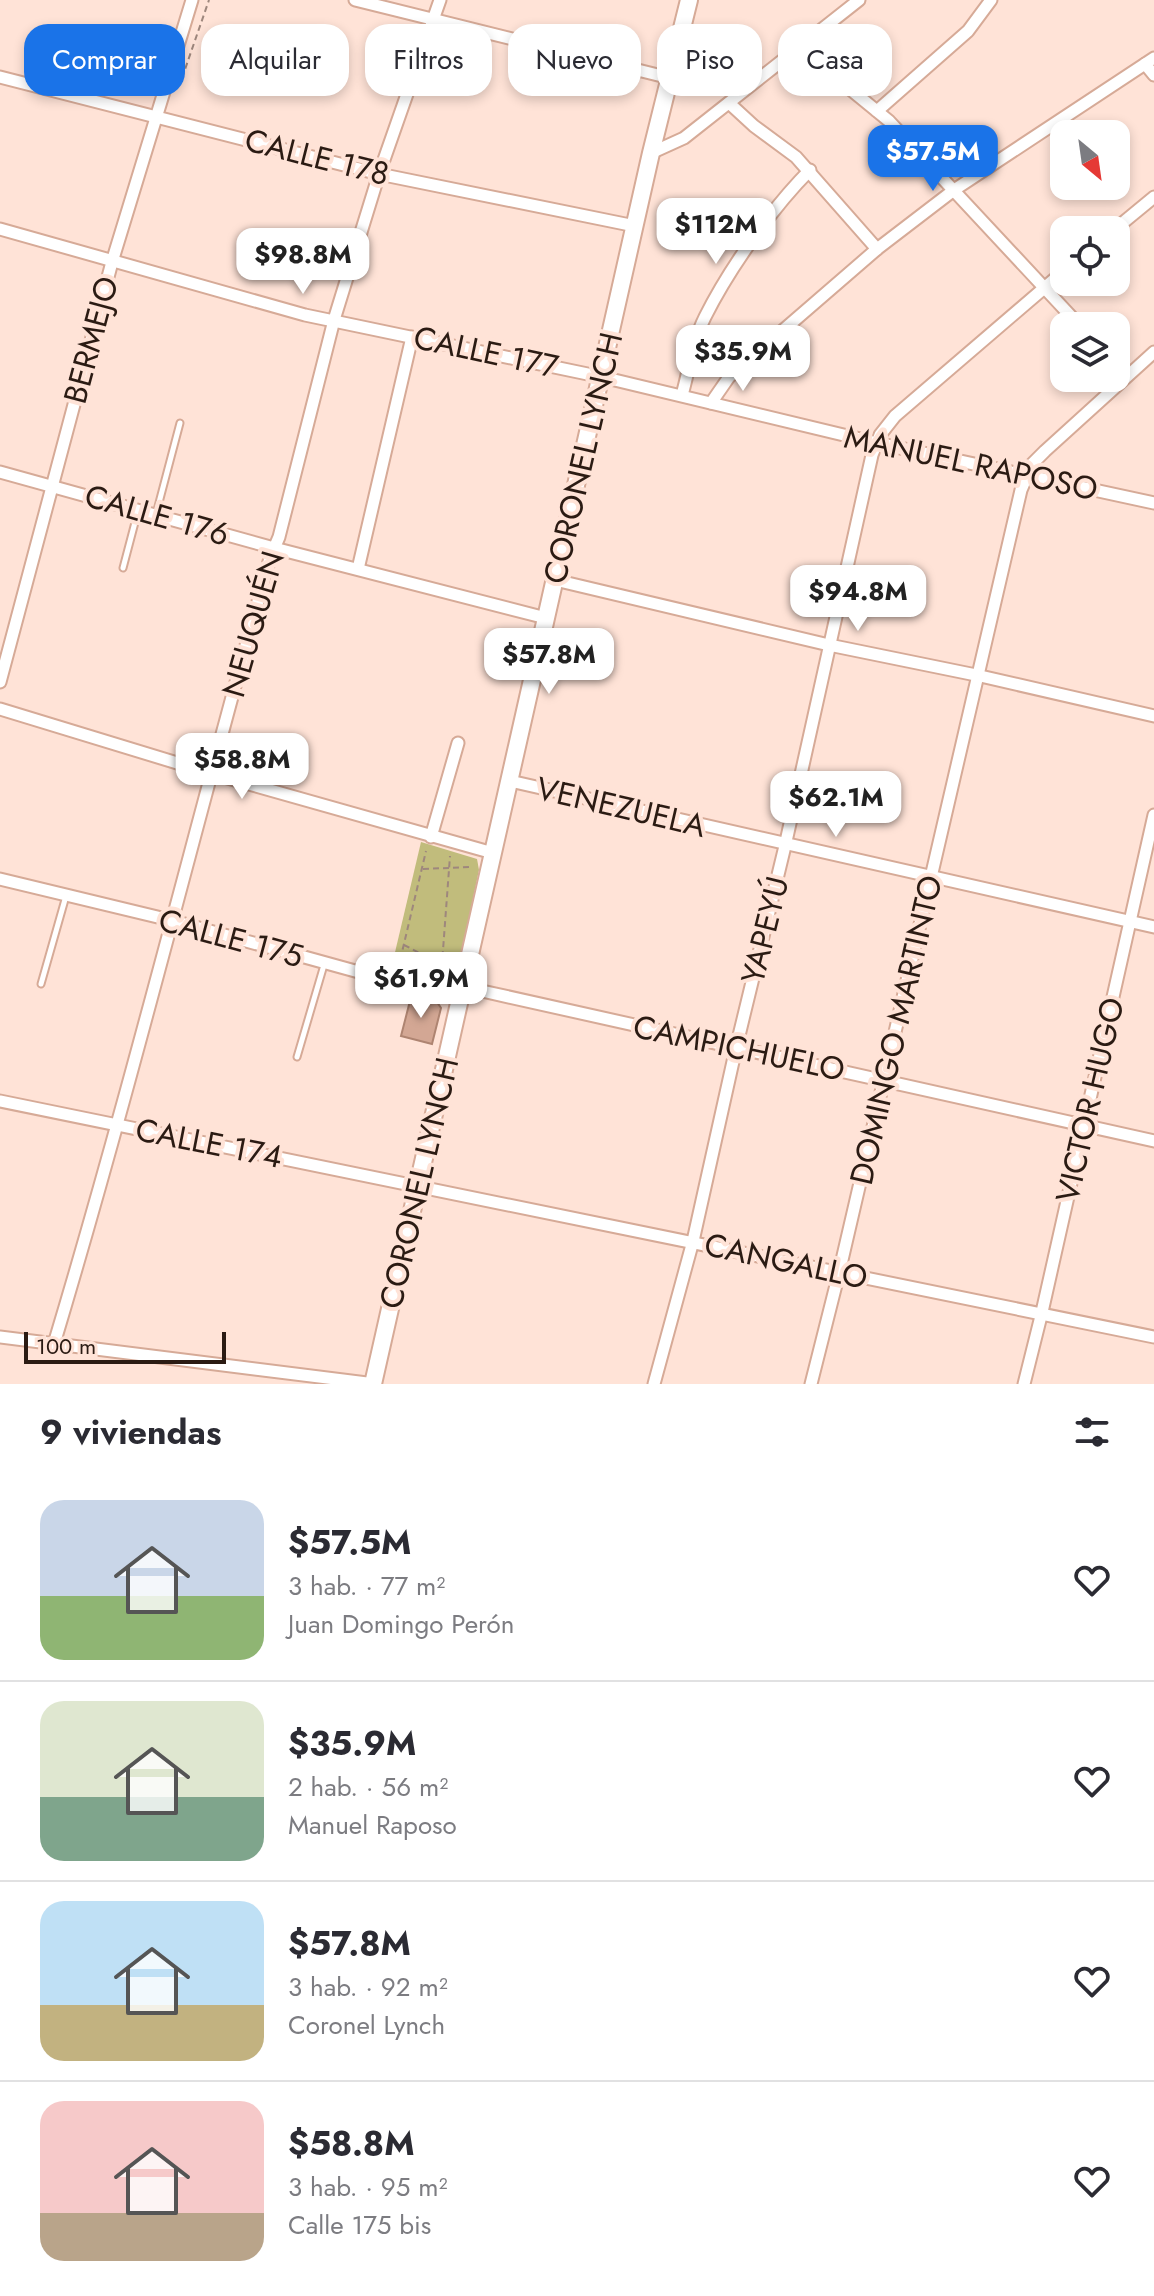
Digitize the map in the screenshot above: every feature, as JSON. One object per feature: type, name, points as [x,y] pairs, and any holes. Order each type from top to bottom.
[{"type":"main road","name":"CORONEL LYNCH","points":[[683,24],[689,0]]},
{"type":"main road","name":"CORONEL LYNCH","points":[[374,1384],[665,96]]},
{"type":"street","name":"BERMEJO","points":[[0,682],[112,262],[192,0]]},
{"type":"street","points":[[355,0],[657,75]]},
{"type":"street","name":"NEUQUÉN","points":[[54,1344],[118,1125],[170,920],[334,320],[379,174],[440,0]]},
{"type":"street","points":[[830,24],[859,0]]},
{"type":"street","points":[[877,111],[968,31],[991,0]]},
{"type":"street","points":[[711,403],[729,377],[877,249],[954,190],[1150,61],[1154,75]]},
{"type":"street","points":[[651,153],[684,138],[778,65]]},
{"type":"street","name":"CALLE 178","points":[[0,77],[379,174],[635,226]]},
{"type":"street","points":[[859,96],[954,190],[1067,312]]},
{"type":"street","points":[[729,103],[810,170],[877,249]]},
{"type":"street","points":[[682,395],[706,316],[746,250],[793,187],[810,170]]},
{"type":"street","points":[[1130,217],[1154,197]]},
{"type":"street","name":"CALLE 177","points":[[0,229],[305,315],[602,377]]},
{"type":"street","name":"YAPEYÚ","points":[[654,1384],[693,1241],[877,443],[895,416],[1050,283]]},
{"type":"street","points":[[358,569],[412,337]]},
{"type":"street","name":"DOMINGO MARTINTO","points":[[1130,373],[1154,352]]},
{"type":"street","name":"MANUEL RAPOSO","points":[[602,377],[877,443],[1154,503]]},
{"type":"street","name":"DOMINGO MARTINTO","points":[[811,1384],[1021,490],[1032,464],[1110,392]]},
{"type":"street","name":"CALLE 176","points":[[0,472],[274,548],[546,618]]},
{"type":"street","points":[[555,580],[829,645],[1154,716]]},
{"type":"street","points":[[0,709],[429,840],[493,853]]},
{"type":"street","points":[[429,840],[458,743]]},
{"type":"street","name":"VENEZUELA","points":[[510,781],[785,846],[1154,927]]},
{"type":"street","name":"VICTOR HUGO","points":[[1024,1384],[1154,815]]},
{"type":"street","name":"CALLE 175","points":[[0,879],[170,920],[395,982],[441,991],[463,991]]},
{"type":"street","name":"CAMPICHUELO","points":[[463,991],[482,991],[1154,1141]]},
{"type":"street","name":"CALLE 174","points":[[0,1101],[418,1185]]},
{"type":"street","name":"CANGALLO","points":[[418,1185],[1154,1337]]},
{"type":"street","points":[[0,1337],[374,1384]]},
{"type":"lane","points":[[156,515],[180,423]]},
{"type":"lane","points":[[123,568],[138,510]]},
{"type":"lane","points":[[41,984],[66,895]]},
{"type":"lane","points":[[297,1057],[324,964]]},
{"type":"path","points":[[185,71],[209,0]]},
{"type":"path","points":[[395,982],[429,840]]},
{"type":"path","points":[[441,991],[451,851]]},
{"type":"path","points":[[422,869],[476,867],[473,861]]},
{"type":"path","points":[[404,945],[451,970],[467,972]]},
{"type":"shaded area","points":[[421,842],[477,859],[479,870],[456,981],[392,965]]},
{"type":"building","points":[[411,997],[437,1002],[441,1008],[432,1044],[401,1036]]}]
